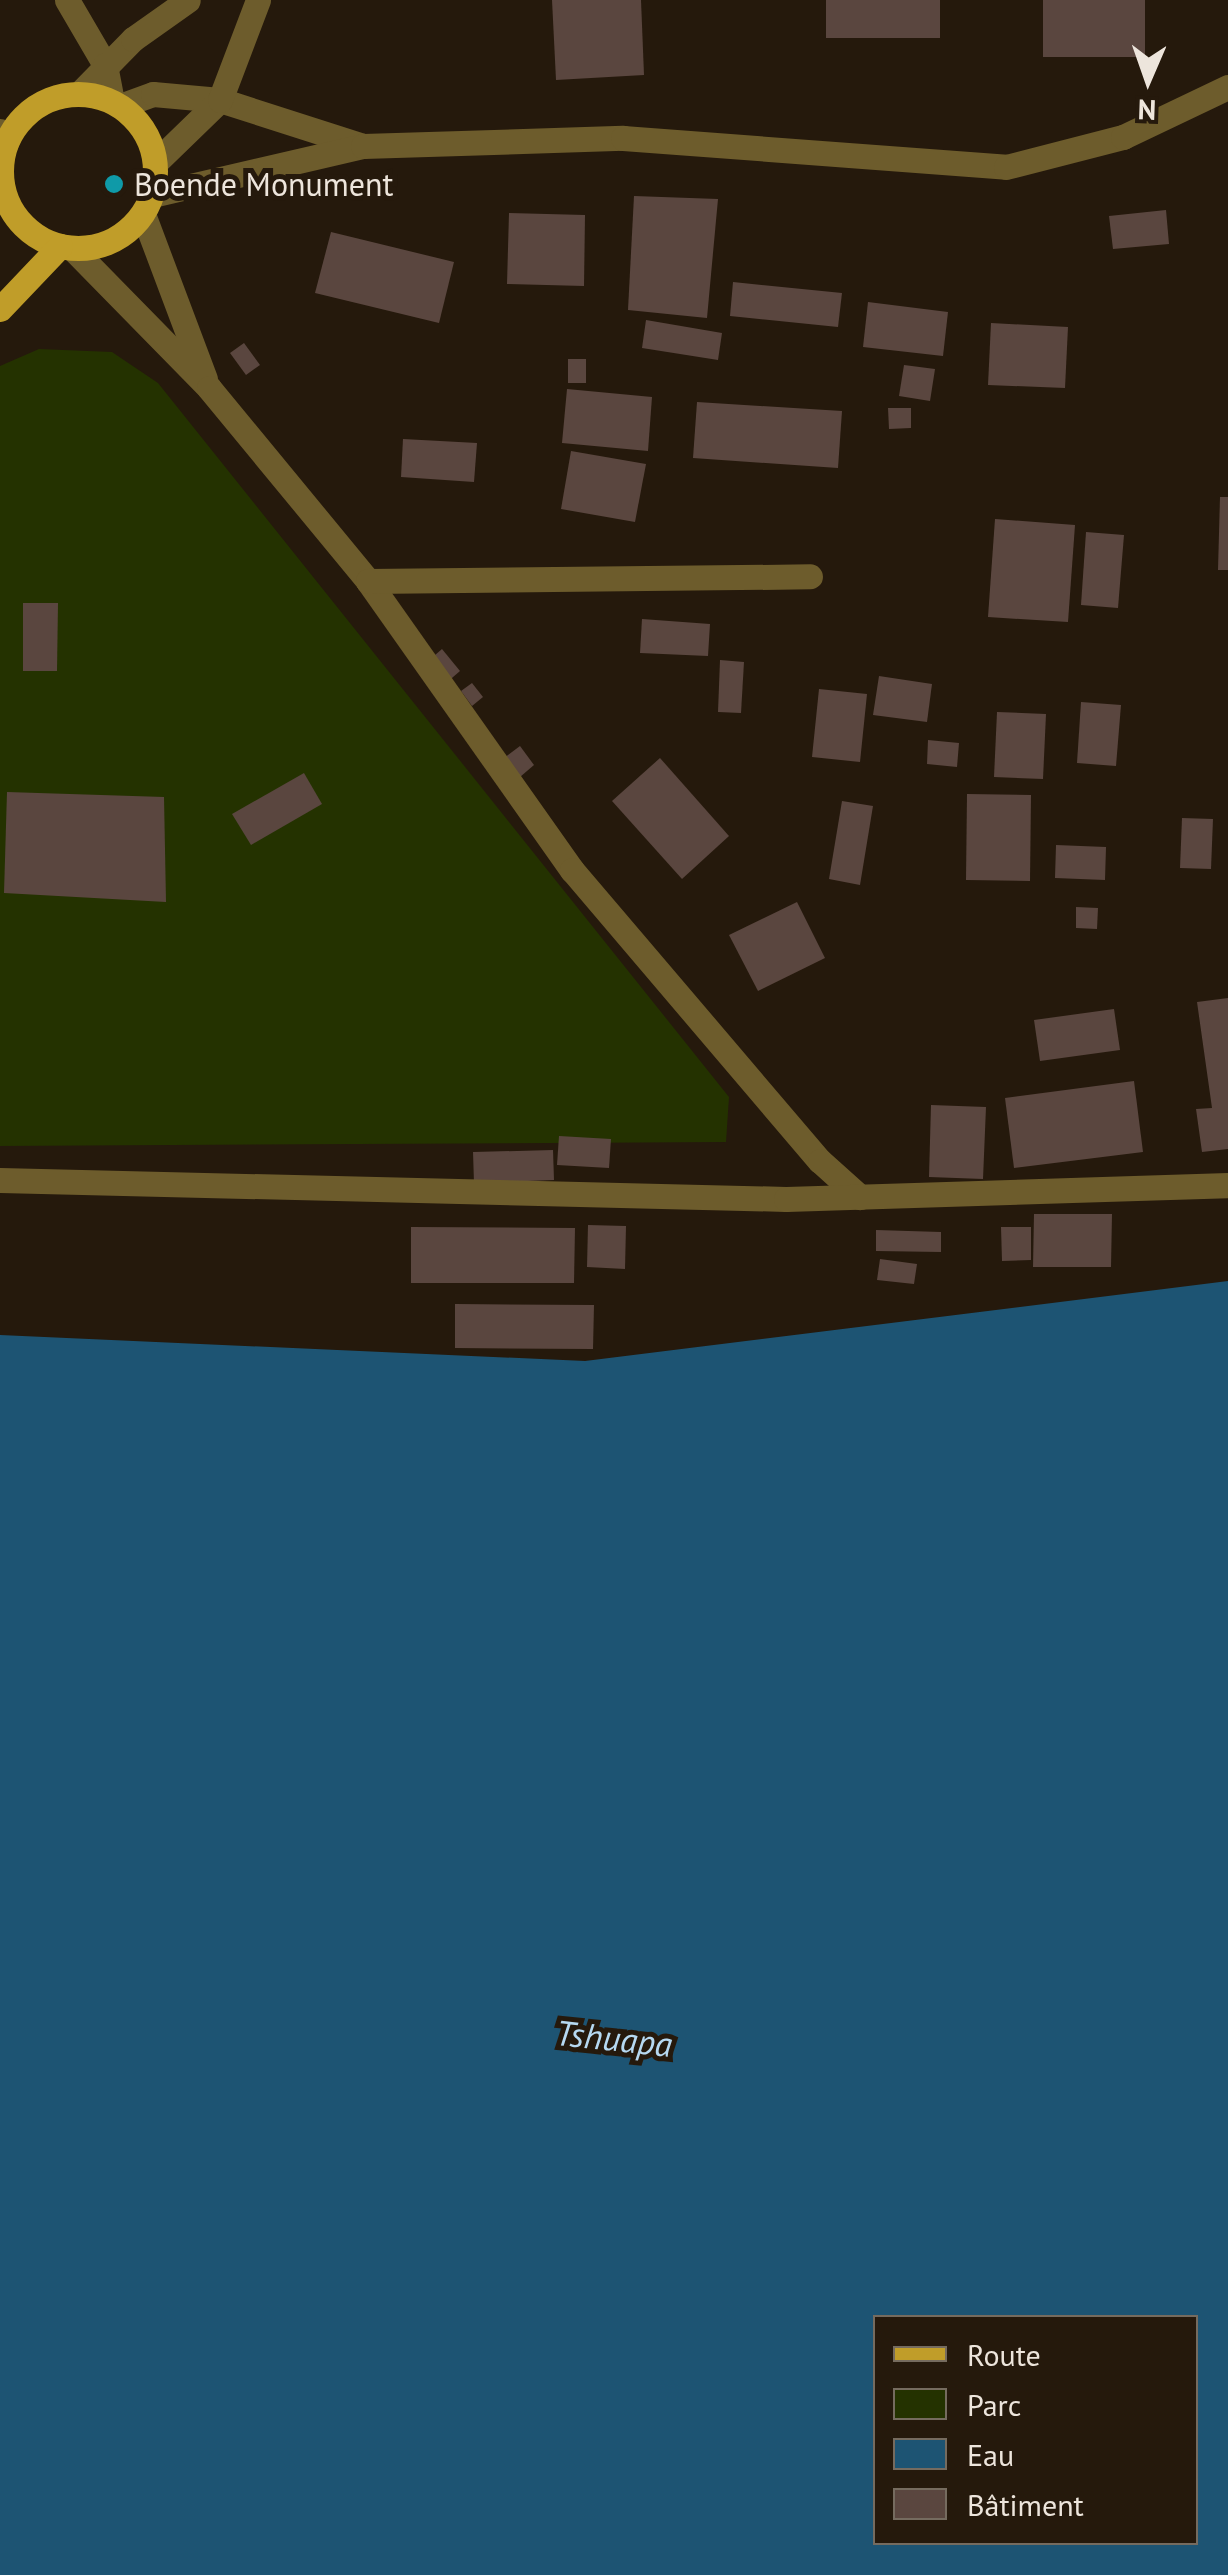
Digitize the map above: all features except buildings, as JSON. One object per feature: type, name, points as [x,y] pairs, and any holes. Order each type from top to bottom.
[{"type":"main road","points":[[0,309],[66,248],[112,240],[148,205],[156,162],[144,130],[116,104],[79,94],[28,112],[2,147],[1,189],[22,225],[66,248]]},
{"type":"street","points":[[67,0],[104,65],[116,104],[153,94],[220,100],[364,146]]},
{"type":"street","points":[[79,94],[104,65],[188,0]]},
{"type":"street","points":[[156,162],[220,100],[258,0]]},
{"type":"street","points":[[208,388],[148,205],[364,146],[622,138],[1006,167],[1123,136],[1228,87]]},
{"type":"street","points":[[66,248],[208,388],[368,581],[572,870],[820,1161],[860,1198]]},
{"type":"street","points":[[368,581],[810,576]]},
{"type":"street","points":[[0,1180],[860,1198],[1228,1185]]},
{"type":"green space","points":[[39,349],[112,352],[158,383],[729,1097],[726,1142],[0,1146],[0,366]]},
{"type":"water","name":"Tshuapa","points":[[1228,1281],[1228,2575],[0,2575],[0,1335],[585,1361]]},
{"type":"place","name":"Boende Monument","points":[[114,184]]}]
